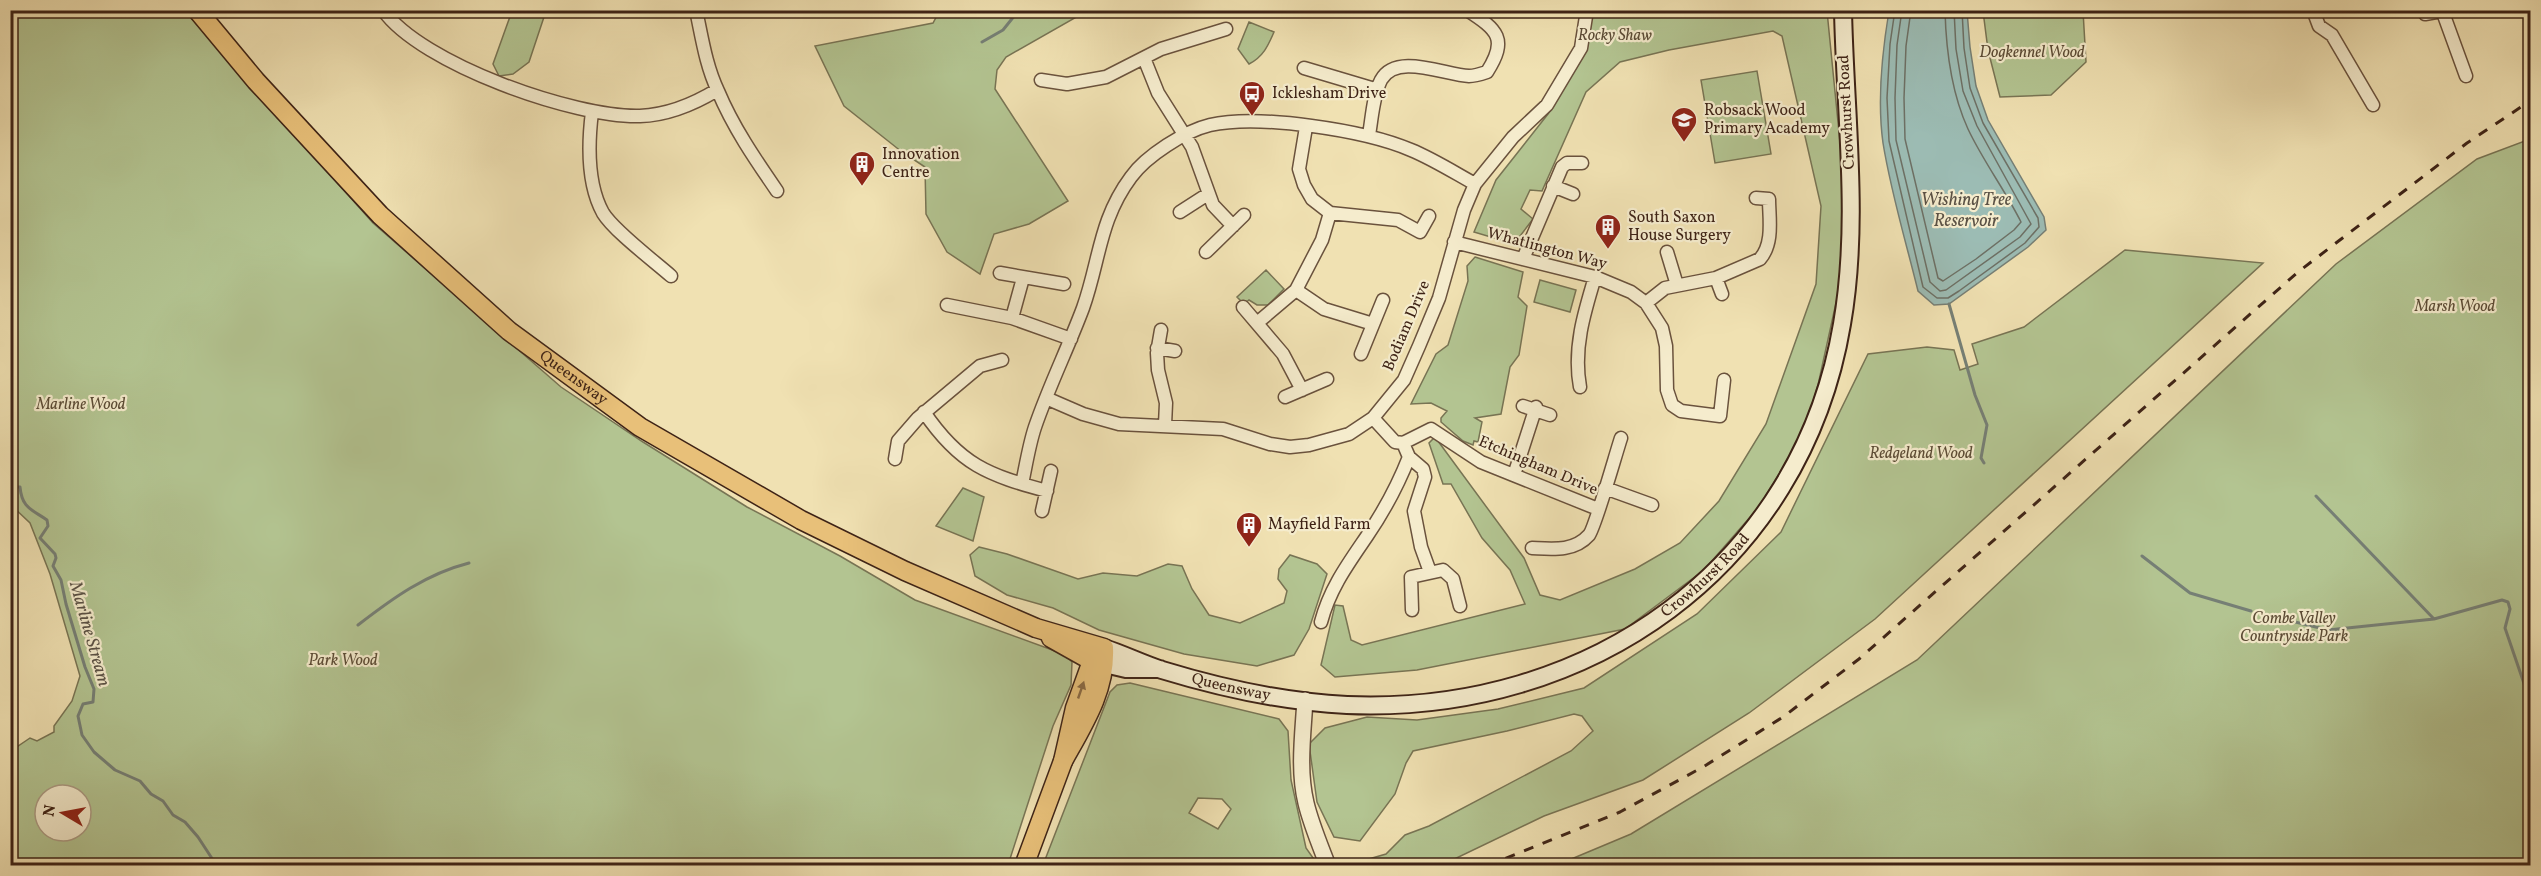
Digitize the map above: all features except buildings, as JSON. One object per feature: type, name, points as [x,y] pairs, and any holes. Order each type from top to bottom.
[{"type":"main road","name":"Queensway","points":[[197,10],[256,81],[380,215],[509,331],[640,427],[801,520],[916,576],[1100,658],[1160,669],[1254,692],[1305,700]]},
{"type":"main road","name":"Crowhurst Road","points":[[1305,700],[1364,705],[1441,701],[1520,685],[1562,670],[1627,640],[1678,605],[1701,586],[1751,530],[1795,463],[1815,422],[1842,323],[1851,197],[1843,10]]},
{"type":"main road","points":[[1024,866],[1063,761],[1075,708],[1100,658]]},
{"type":"street","points":[[383,10],[393,24],[437,53],[494,83],[592,112],[614,116],[643,116],[689,106],[717,90]]},
{"type":"street","points":[[696,10],[708,64],[717,90],[741,139],[777,191]]},
{"type":"street","points":[[1369,135],[1381,79],[1390,70],[1407,66],[1471,76],[1487,72],[1498,56],[1498,42],[1489,24],[1467,10]]},
{"type":"street","name":"Bodiam Drive","points":[[1046,398],[1083,414],[1119,424],[1223,429],[1270,444],[1290,447],[1309,446],[1349,434],[1373,418],[1389,400],[1408,371],[1439,298],[1464,210],[1475,184],[1513,137],[1547,105],[1581,48],[1587,10]]},
{"type":"street","points":[[2313,10],[2319,26],[2332,35],[2356,87],[2373,105]]},
{"type":"street","points":[[2425,14],[2442,11],[2466,76]]},
{"type":"street","points":[[1041,80],[1067,84],[1106,77],[1161,49],[1226,29]]},
{"type":"street","points":[[1144,58],[1158,93],[1185,137],[1203,173],[1213,205],[1233,226]]},
{"type":"street","points":[[1304,68],[1378,90]]},
{"type":"street","points":[[592,112],[590,172],[603,213],[634,245],[671,276]]},
{"type":"street","points":[[1022,484],[1034,429],[1087,297],[1103,228],[1118,196],[1141,164],[1164,147],[1208,126],[1231,122],[1267,122],[1369,135],[1412,150],[1475,184]]},
{"type":"street","points":[[1306,127],[1299,169],[1312,200],[1330,213],[1398,220],[1424,235],[1429,216]]},
{"type":"street","points":[[1523,259],[1562,167],[1567,163],[1582,163]]},
{"type":"street","points":[[1553,186],[1573,194]]},
{"type":"street","points":[[1180,212],[1208,194]]},
{"type":"street","points":[[1646,303],[1665,288],[1716,278],[1760,259],[1765,254],[1770,237],[1769,199],[1756,198]]},
{"type":"street","points":[[1257,323],[1296,290],[1322,240],[1330,213]]},
{"type":"street","points":[[1206,252],[1244,215]]},
{"type":"street","name":"Whatlington Way","points":[[1454,242],[1595,277],[1631,292],[1646,303],[1662,328],[1666,346],[1667,390],[1672,405],[1681,411],[1720,416],[1724,380]]},
{"type":"street","points":[[1667,252],[1677,285]]},
{"type":"street","points":[[1000,273],[1023,278],[1059,280]]},
{"type":"street","points":[[1580,387],[1571,368],[1595,277]]},
{"type":"street","points":[[1012,318],[1023,278]]},
{"type":"street","points":[[1716,278],[1722,294]]},
{"type":"street","points":[[1296,290],[1324,309],[1373,324]]},
{"type":"street","points":[[1361,354],[1383,300]]},
{"type":"street","points":[[947,305],[1012,318],[1071,339]]},
{"type":"street","points":[[1243,307],[1283,354],[1302,390]]},
{"type":"street","points":[[1161,330],[1157,348],[1158,370],[1166,403],[1165,425]]},
{"type":"street","points":[[1157,348],[1175,351]]},
{"type":"street","points":[[895,459],[898,441],[924,412],[980,366],[1002,360]]},
{"type":"street","points":[[1285,397],[1327,378]]},
{"type":"street","points":[[1514,475],[1531,408],[1550,414]]},
{"type":"street","points":[[924,412],[954,451],[983,471],[1047,491]]},
{"type":"street","points":[[1373,418],[1395,442],[1403,443],[1409,457],[1423,469],[1425,477],[1414,511],[1421,547],[1430,572]]},
{"type":"street","name":"Etchingham Drive","points":[[1403,443],[1431,429],[1443,435],[1461,451],[1598,509]]},
{"type":"street","name":"Etchingham Drive","points":[[1532,548],[1558,550],[1576,544],[1591,534],[1621,438]]},
{"type":"street","points":[[1321,622],[1326,600],[1388,503],[1409,457]]},
{"type":"street","points":[[1042,511],[1051,471]]},
{"type":"street","name":"Etchingham Drive","points":[[1605,488],[1652,505]]},
{"type":"street","points":[[1412,610],[1411,577],[1443,570],[1453,579],[1460,606]]},
{"type":"street","points":[[1305,700],[1301,762],[1303,782],[1306,803],[1328,866]]},
{"type":"green space","points":[[940,10],[1087,11],[1006,57],[997,70],[995,89],[1068,201],[1029,224],[994,234],[980,274],[947,252],[926,214],[925,167],[902,152],[844,106],[815,46],[933,23]]},
{"type":"green space","points":[[10,11],[185,11],[373,223],[561,387],[747,507],[840,556],[915,600],[1066,655],[1072,662],[1071,685],[1053,726],[1008,865],[11,865],[11,751],[30,738],[37,741],[54,732],[54,726],[72,701],[80,676],[50,574],[30,523],[11,505]]},
{"type":"green space","points":[[512,11],[546,11],[529,62],[513,74],[499,76],[493,64]]},
{"type":"green space","name":"Rocky Shaw","points":[[1592,11],[1827,11],[1845,193],[1841,280],[1818,385],[1807,421],[1788,459],[1758,508],[1704,570],[1625,629],[1417,670],[1335,677],[1321,665],[1335,605],[1343,606],[1351,640],[1362,645],[1525,604],[1510,570],[1482,538],[1451,484],[1443,484],[1429,443],[1435,437],[1524,558],[1540,595],[1560,600],[1635,569],[1680,543],[1719,501],[1766,424],[1816,284],[1821,206],[1782,36],[1773,31],[1669,50],[1620,62],[1586,92],[1542,191],[1530,190],[1521,209],[1533,219],[1514,244],[1474,232],[1496,180],[1548,114],[1587,50]]},
{"type":"green space","name":"Dogkennel Wood","points":[[1983,11],[2083,11],[2086,62],[2051,95],[2000,97],[1988,50]]},
{"type":"green space","points":[[1249,22],[1274,32],[1261,54],[1249,64],[1238,49]]},
{"type":"green space","points":[[1757,71],[1771,154],[1715,163],[1701,80]]},
{"type":"green space","name":"Combe Valley Countryside Park","points":[[2530,139],[2530,865],[1557,865],[1631,834],[1917,660],[2336,264],[2477,159]]},
{"type":"green space","name":"Redgeland Wood","points":[[2125,250],[2263,263],[1875,619],[1749,713],[1643,780],[1544,816],[1442,865],[1348,865],[1386,854],[1405,835],[1429,826],[1571,751],[1593,731],[1582,716],[1574,714],[1413,751],[1406,763],[1395,794],[1360,841],[1334,837],[1317,802],[1309,744],[1325,728],[1367,717],[1417,720],[1498,709],[1584,688],[1697,614],[1781,532],[1868,354],[1927,347],[1954,350],[1960,370],[1978,364],[1972,344],[2024,327]]},
{"type":"green space","points":[[1475,257],[1523,272],[1518,297],[1527,306],[1519,355],[1510,367],[1501,414],[1475,418],[1482,422],[1478,442],[1474,441],[1473,445],[1463,441],[1441,422],[1441,418],[1447,411],[1431,403],[1411,404],[1436,354],[1448,345],[1468,281],[1467,266]]},
{"type":"green space","points":[[1266,270],[1284,289],[1268,305],[1257,305],[1249,300],[1244,304],[1237,297]]},
{"type":"green space","points":[[1540,280],[1576,290],[1570,312],[1534,302]]},
{"type":"green space","points":[[963,488],[984,497],[973,541],[936,526]]},
{"type":"green space","points":[[979,547],[1007,554],[1078,579],[1103,573],[1137,576],[1168,564],[1182,566],[1192,589],[1209,615],[1240,623],[1284,603],[1287,591],[1278,579],[1279,569],[1290,555],[1317,564],[1327,574],[1309,629],[1294,655],[1257,666],[1184,654],[1099,630],[1053,608],[1007,595],[975,576],[970,555]]},
{"type":"green space","points":[[1130,683],[1279,719],[1288,731],[1291,780],[1306,848],[1318,865],[1043,865],[1110,692],[1117,685]],"holes":[[[1198,798],[1222,799],[1231,809],[1218,829],[1189,813]]]},
{"type":"water","name":"Wishing Tree Reservoir","points":[[1889,11],[1967,11],[1976,86],[1988,120],[2044,217],[2046,230],[2028,247],[1949,304],[1934,305],[1918,291],[1886,162],[1881,127],[1880,93]]},
{"type":"waterway","points":[[982,42],[1003,30],[1019,10]]},
{"type":"waterway","points":[[1949,304],[1975,395],[1987,425],[1981,458],[1984,463]]},
{"type":"waterway","name":"Marline Stream","points":[[10,487],[20,487],[25,504],[47,520],[48,526],[40,538],[55,554],[53,566],[61,580],[85,667],[94,689],[93,702],[83,704],[78,716],[82,735],[94,752],[115,770],[140,781],[151,794],[163,801],[173,815],[185,822],[198,837],[213,860]]},
{"type":"waterway","points":[[2316,496],[2434,619]]},
{"type":"waterway","points":[[2142,556],[2190,593],[2251,611]]},
{"type":"waterway","points":[[358,625],[397,596],[424,580],[469,563]]},
{"type":"waterway","points":[[2267,615],[2328,630],[2434,619],[2502,600],[2508,602],[2510,609],[2505,628],[2530,701]]},
{"type":"railway","points":[[1487,866],[1620,812],[1703,767],[1783,717],[1859,659],[2298,272],[2467,143],[2530,101]]},
{"type":"place","name":"Icklesham Drive","points":[[1252,117]]},
{"type":"place","name":"Robsack Wood Primary Academy","points":[[1684,143]]},
{"type":"place","name":"Innovation Centre","points":[[862,187]]},
{"type":"place","name":"South Saxon House Surgery","points":[[1608,250]]},
{"type":"place","name":"Mayfield Farm","points":[[1249,548]]},
{"type":"park label","name":"Marsh Wood","points":[[2455,307]]},
{"type":"park label","name":"Marline Wood","points":[[81,405]]},
{"type":"park label","name":"Park Wood","points":[[343,661]]}]
